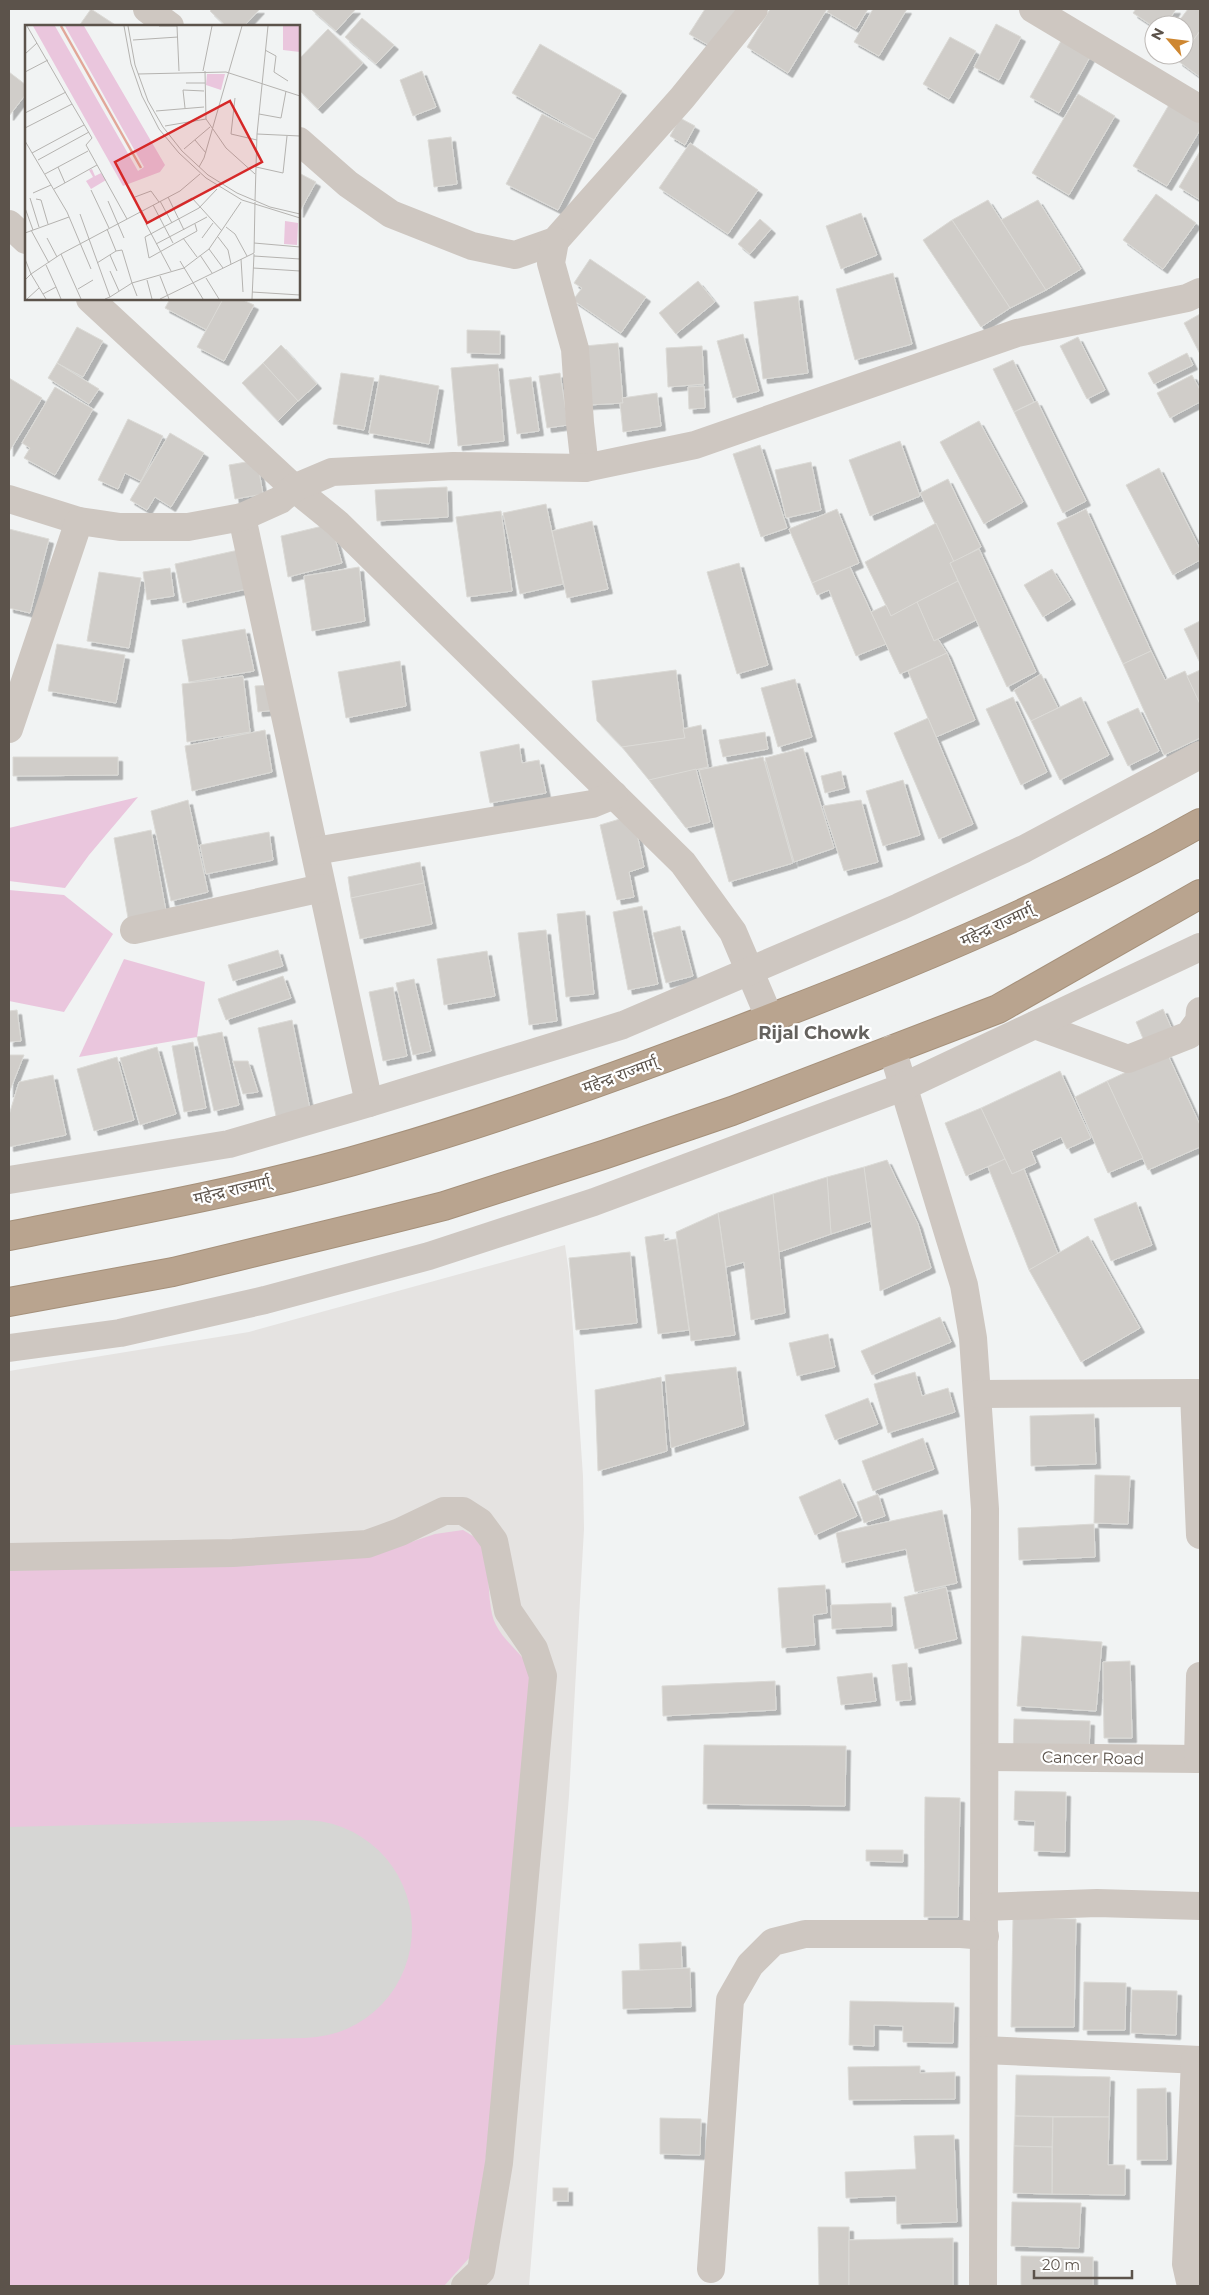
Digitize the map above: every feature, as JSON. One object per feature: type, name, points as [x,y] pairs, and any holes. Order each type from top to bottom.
[{"type":"highway","name":"महेन्द्र राज्मार्ग्","points":[[9,1236],[208,1197],[380,1154],[600,1083],[873,980],[961,942],[1129,863],[1200,823]]},
{"type":"highway","points":[[9,1302],[173,1272],[444,1206],[723,1114],[998,1008],[1200,894]]},
{"type":"street","points":[[147,9],[169,25]]},
{"type":"street","points":[[300,142],[348,184],[391,214],[463,242],[516,255],[555,241],[682,98],[754,9]]},
{"type":"street","points":[[1043,11],[1200,109]]},
{"type":"street","points":[[9,224],[25,239]]},
{"type":"street","points":[[555,241],[550,263],[575,348],[580,424],[586,468]]},
{"type":"street","points":[[9,499],[79,521],[120,527],[188,526],[242,517],[280,500],[294,488],[332,472],[453,466],[586,468],[695,444],[1017,333],[1187,298],[1200,292]]},
{"type":"street","points":[[91,300],[294,488],[337,522],[683,863],[733,932],[770,1019]]},
{"type":"street","points":[[242,517],[369,1103]]},
{"type":"street","points":[[9,729],[79,521]]},
{"type":"street","points":[[9,1180],[229,1144],[623,1025],[751,972],[899,907],[1024,849],[1200,754]]},
{"type":"street","points":[[315,851],[592,804],[614,795]]},
{"type":"street","points":[[134,930],[322,888]]},
{"type":"street","points":[[9,1348],[120,1333],[265,1300],[429,1256],[594,1202],[903,1087],[1200,947]]},
{"type":"street","points":[[1034,1025],[1128,1060],[1189,1035],[1198,1021],[1200,1011]]},
{"type":"street","points":[[892,1049],[964,1285],[973,1338],[978,1394],[986,1510],[983,2286]]},
{"type":"street","points":[[978,1394],[1197,1393],[1200,1535]]},
{"type":"street","points":[[9,1557],[233,1553],[367,1544],[400,1532],[444,1511],[463,1510],[480,1522],[494,1541],[508,1611],[534,1649],[543,1676],[499,2163],[481,2271],[465,2286]]},
{"type":"street","points":[[1199,1759],[1200,1676]]},
{"type":"street","name":"Cancer Road","points":[[985,1756],[1199,1759]]},
{"type":"street","points":[[984,1907],[1097,1903],[1200,1906]]},
{"type":"street","points":[[711,2269],[730,2000],[750,1965],[773,1942],[805,1934],[961,1934],[984,1936]]},
{"type":"street","points":[[984,2050],[1198,2060],[1186,2264],[1191,2286]]},
{"type":"shaded area","points":[[138,797],[89,855],[65,888],[9,881],[9,828]]},
{"type":"shaded area","points":[[9,890],[64,895],[113,934],[64,1012],[9,1001]]},
{"type":"shaded area","points":[[124,959],[205,982],[197,1037],[79,1057]]},
{"type":"shaded area","points":[[565,1245],[569,1273],[583,1476],[584,1529],[569,1796],[529,2286],[9,2286],[9,1371],[249,1332]]},
{"type":"shaded area","points":[[463,1530],[472,1535],[482,1546],[487,1567],[490,1604],[496,1625],[530,1668],[523,1806],[477,2241],[470,2257],[444,2286],[9,2286],[9,2019],[327,2011],[319,1870],[9,1877],[9,1567],[390,1549],[435,1534]]},
{"type":"building","points":[[91,9],[115,25],[80,25]]},
{"type":"building","points":[[212,9],[260,9],[245,25],[225,25],[210,11]]},
{"type":"building","points":[[311,9],[356,9],[336,31]]},
{"type":"building","points":[[705,9],[742,9],[717,50],[689,34]]},
{"type":"building","points":[[770,9],[827,9],[788,73],[747,47]]},
{"type":"building","points":[[829,9],[868,9],[856,29],[827,12]]},
{"type":"building","points":[[873,9],[907,9],[879,56],[854,42]]},
{"type":"building","points":[[1136,9],[1176,9],[1172,15],[1144,15],[1144,20],[1133,13]]},
{"type":"building","points":[[1188,9],[1200,9],[1200,31],[1194,39],[1194,15],[1184,15]]},
{"type":"building","points":[[362,18],[394,45],[376,64],[345,37]]},
{"type":"building","points":[[996,24],[1021,37],[999,80],[974,67]]},
{"type":"building","points":[[328,29],[363,63],[318,109],[300,91],[300,58]]},
{"type":"building","points":[[1200,31],[1200,77],[1184,65],[1194,65],[1194,39]]},
{"type":"building","points":[[950,37],[976,51],[949,99],[923,84]]},
{"type":"building","points":[[1061,41],[1090,57],[1059,113],[1030,97]]},
{"type":"building","points":[[540,44],[622,91],[594,140],[512,93]]},
{"type":"building","points":[[422,71],[436,107],[413,116],[400,80]]},
{"type":"building","points":[[9,72],[25,84],[25,95],[9,116]]},
{"type":"building","points":[[1078,94],[1115,116],[1069,195],[1032,173]]},
{"type":"building","points":[[1170,103],[1200,120],[1200,130],[1167,186],[1133,166]]},
{"type":"building","points":[[542,114],[594,140],[558,210],[506,184]]},
{"type":"building","points":[[680,118],[695,126],[685,145],[670,136]]},
{"type":"building","points":[[451,137],[457,184],[434,187],[428,140]]},
{"type":"building","points":[[690,143],[758,190],[728,234],[659,188]]},
{"type":"building","points":[[1200,151],[1200,200],[1179,187]]},
{"type":"building","points":[[300,174],[316,182],[300,211]]},
{"type":"building","points":[[1156,194],[1196,223],[1163,269],[1123,240]]},
{"type":"building","points":[[988,200],[1046,290],[1010,308],[952,220]]},
{"type":"building","points":[[1038,200],[1081,269],[1046,290],[1001,220]]},
{"type":"building","points":[[861,213],[877,255],[841,269],[826,226]]},
{"type":"building","points":[[760,219],[771,229],[750,254],[738,244]]},
{"type":"building","points":[[952,220],[1010,308],[981,327],[923,240]]},
{"type":"building","points":[[590,259],[646,297],[621,333],[573,300],[582,288],[574,283]]},
{"type":"building","points":[[893,273],[912,344],[855,360],[836,289]]},
{"type":"building","points":[[698,281],[715,302],[676,334],[659,313]]},
{"type":"building","points":[[798,296],[808,373],[763,379],[754,302]]},
{"type":"building","points":[[169,300],[222,300],[207,330],[165,308]]},
{"type":"building","points":[[222,300],[243,300],[254,305],[224,361],[197,347]]},
{"type":"building","points":[[1200,314],[1200,354],[1184,323]]},
{"type":"building","points":[[77,327],[103,341],[83,377],[57,363]]},
{"type":"building","points":[[467,330],[500,331],[500,354],[467,353]]},
{"type":"building","points":[[743,334],[759,391],[733,398],[717,341]]},
{"type":"building","points":[[1078,337],[1105,390],[1087,399],[1060,346]]},
{"type":"building","points":[[618,343],[623,403],[588,405],[584,346]]},
{"type":"building","points":[[281,345],[317,384],[298,401],[263,363]]},
{"type":"building","points":[[702,346],[704,384],[668,387],[666,348]]},
{"type":"building","points":[[1187,353],[1193,365],[1154,384],[1148,373]]},
{"type":"building","points":[[1013,360],[1034,402],[1014,412],[993,369]]},
{"type":"building","points":[[57,363],[99,389],[89,404],[48,378]]},
{"type":"building","points":[[263,363],[298,401],[278,421],[242,383]]},
{"type":"building","points":[[498,364],[504,441],[458,446],[451,368]]},
{"type":"building","points":[[341,373],[374,378],[364,430],[333,424]]},
{"type":"building","points":[[560,373],[568,425],[547,428],[539,376]]},
{"type":"building","points":[[380,375],[439,386],[429,444],[369,433]]},
{"type":"building","points":[[1192,375],[1200,390],[1200,402],[1170,418],[1157,393]]},
{"type":"building","points":[[531,377],[539,431],[517,434],[509,380]]},
{"type":"building","points":[[9,378],[42,398],[9,452]]},
{"type":"building","points":[[704,386],[705,408],[689,409],[688,387]]},
{"type":"building","points":[[55,387],[93,409],[55,475],[24,458],[30,448],[22,443]]},
{"type":"building","points":[[657,393],[661,426],[623,432],[620,403],[623,403],[622,398]]},
{"type":"building","points":[[1037,401],[1086,501],[1063,513],[1014,412]]},
{"type":"building","points":[[128,419],[163,436],[141,481],[125,473],[118,489],[98,480]]},
{"type":"building","points":[[979,421],[1023,502],[984,524],[940,442]]},
{"type":"building","points":[[170,433],[204,453],[171,507],[155,497],[147,510],[130,500]]},
{"type":"building","points":[[900,441],[920,496],[870,516],[849,460]]},
{"type":"building","points":[[760,445],[787,528],[761,537],[733,454]]},
{"type":"building","points":[[257,460],[263,494],[235,499],[229,465]]},
{"type":"building","points":[[811,462],[821,510],[786,518],[775,470]]},
{"type":"building","points":[[1159,468],[1200,549],[1200,560],[1173,575],[1126,485]]},
{"type":"building","points":[[948,479],[981,547],[954,562],[920,493]]},
{"type":"building","points":[[447,487],[448,517],[377,521],[375,490]]},
{"type":"building","points":[[546,504],[563,584],[520,594],[503,513]]},
{"type":"building","points":[[837,509],[859,563],[812,583],[789,529]]},
{"type":"building","points":[[1086,509],[1151,651],[1123,664],[1057,523]]},
{"type":"building","points":[[501,511],[512,591],[467,597],[456,517]]},
{"type":"building","points":[[592,521],[608,589],[567,598],[552,531]]},
{"type":"building","points":[[936,523],[954,562],[950,563],[958,581],[891,616],[865,562]]},
{"type":"building","points":[[331,524],[342,563],[288,577],[281,536]]},
{"type":"building","points":[[9,529],[49,539],[30,613],[9,608]]},
{"type":"building","points":[[243,549],[251,588],[183,603],[175,564]]},
{"type":"building","points":[[979,549],[1036,672],[1007,687],[950,563]]},
{"type":"building","points":[[739,563],[768,665],[737,674],[707,572]]},
{"type":"building","points":[[359,567],[365,621],[312,631],[304,576]]},
{"type":"building","points":[[850,567],[886,644],[856,656],[829,590],[817,595],[812,583]]},
{"type":"building","points":[[170,568],[174,596],[147,600],[143,572]]},
{"type":"building","points":[[1052,569],[1071,600],[1043,617],[1024,585]]},
{"type":"building","points":[[99,572],[141,578],[129,648],[87,641]]},
{"type":"building","points":[[958,581],[976,620],[934,641],[917,602]]},
{"type":"building","points":[[917,602],[934,641],[938,639],[947,653],[900,674],[871,612],[886,605],[891,616]]},
{"type":"building","points":[[1200,621],[1200,663],[1184,629]]},
{"type":"building","points":[[245,629],[254,671],[189,682],[182,640]]},
{"type":"building","points":[[57,644],[125,655],[116,703],[48,691]]},
{"type":"building","points":[[1151,651],[1165,680],[1185,671],[1200,704],[1200,738],[1164,755],[1123,664]]},
{"type":"building","points":[[947,653],[975,720],[936,737],[908,671]]},
{"type":"building","points":[[400,661],[406,706],[346,718],[338,672]]},
{"type":"building","points":[[676,670],[685,738],[622,747],[597,721],[592,681]]},
{"type":"building","points":[[1200,670],[1200,704],[1187,676]]},
{"type":"building","points":[[1041,674],[1058,708],[1031,721],[1014,690]]},
{"type":"building","points":[[243,676],[250,732],[187,742],[182,684]]},
{"type":"building","points":[[795,679],[812,737],[778,747],[761,688]]},
{"type":"building","points":[[272,685],[275,710],[258,712],[255,686]]},
{"type":"building","points":[[1013,697],[1047,772],[1021,785],[986,709]]},
{"type":"building","points":[[1081,697],[1109,755],[1060,780],[1031,721]]},
{"type":"building","points":[[1138,708],[1159,751],[1128,766],[1107,722]]},
{"type":"building","points":[[928,718],[973,824],[939,839],[894,733]]},
{"type":"building","points":[[701,725],[708,767],[649,780],[622,747],[685,738],[683,729]]},
{"type":"building","points":[[265,730],[272,772],[192,791],[185,746]]},
{"type":"building","points":[[765,732],[768,749],[723,757],[719,740]]},
{"type":"building","points":[[519,744],[522,763],[539,760],[546,793],[490,803],[480,752]]},
{"type":"building","points":[[803,748],[834,848],[794,862],[765,758]]},
{"type":"building","points":[[13,757],[118,757],[118,775],[13,776]]},
{"type":"building","points":[[763,757],[793,863],[729,882],[699,770]]},
{"type":"building","points":[[696,769],[710,822],[686,828],[649,780]]},
{"type":"building","points":[[841,771],[845,788],[825,793],[821,776]]},
{"type":"building","points":[[903,780],[920,835],[883,846],[866,791]]},
{"type":"building","points":[[188,800],[208,892],[171,901],[151,811]]},
{"type":"building","points":[[861,800],[878,862],[844,871],[823,806]]},
{"type":"building","points":[[633,815],[644,867],[629,872],[634,897],[617,900],[600,825]]},
{"type":"building","points":[[151,830],[166,911],[128,918],[114,838]]},
{"type":"building","points":[[269,832],[273,860],[206,874],[200,845]]},
{"type":"building","points":[[420,862],[424,883],[351,898],[348,877]]},
{"type":"building","points":[[424,883],[432,924],[360,939],[351,898]]},
{"type":"building","points":[[642,906],[658,984],[628,990],[613,912]]},
{"type":"building","points":[[585,911],[594,994],[566,997],[557,914]]},
{"type":"building","points":[[680,926],[693,976],[666,983],[653,933]]},
{"type":"building","points":[[546,930],[557,1021],[529,1025],[518,933]]},
{"type":"building","points":[[278,950],[283,966],[233,981],[228,965]]},
{"type":"building","points":[[487,951],[495,996],[444,1005],[437,959]]},
{"type":"building","points":[[283,976],[291,998],[226,1020],[218,999]]},
{"type":"building","points":[[414,979],[431,1051],[413,1055],[396,983]]},
{"type":"building","points":[[393,987],[407,1056],[383,1061],[369,992]]},
{"type":"building","points":[[1163,1009],[1175,1036],[1147,1048],[1136,1022]]},
{"type":"building","points":[[17,1010],[21,1041],[9,1042],[9,1011]]},
{"type":"building","points":[[292,1020],[310,1109],[276,1116],[258,1028]]},
{"type":"building","points":[[222,1032],[239,1105],[214,1111],[197,1037]]},
{"type":"building","points":[[193,1042],[206,1108],[184,1112],[172,1046]]},
{"type":"building","points":[[157,1047],[176,1114],[140,1125],[120,1058]]},
{"type":"building","points":[[1167,1053],[1200,1125],[1200,1147],[1148,1170],[1107,1081]]},
{"type":"building","points":[[9,1055],[24,1055],[9,1093]]},
{"type":"building","points":[[117,1057],[134,1120],[94,1131],[77,1069]]},
{"type":"building","points":[[233,1061],[248,1061],[258,1092],[243,1094]]},
{"type":"building","points":[[1060,1071],[1091,1138],[1067,1149],[1061,1137],[1031,1151],[1036,1163],[1012,1174],[981,1108]]},
{"type":"building","points":[[53,1075],[66,1135],[9,1147],[9,1115],[19,1082]]},
{"type":"building","points":[[1107,1081],[1143,1158],[1108,1173],[1075,1097]]},
{"type":"building","points":[[981,1108],[1005,1159],[966,1176],[945,1123]]},
{"type":"building","points":[[1005,1159],[1012,1174],[1024,1169],[1058,1254],[1029,1270],[988,1167]]},
{"type":"building","points":[[887,1160],[918,1224],[931,1268],[880,1291],[864,1167]]},
{"type":"building","points":[[864,1167],[871,1221],[831,1234],[827,1177]]},
{"type":"building","points":[[827,1177],[831,1234],[779,1252],[773,1194]]},
{"type":"building","points":[[773,1194],[785,1313],[751,1320],[744,1262],[726,1267],[718,1213]]},
{"type":"building","points":[[1136,1202],[1152,1245],[1111,1261],[1094,1219]]},
{"type":"building","points":[[718,1213],[735,1335],[691,1341],[676,1232]]},
{"type":"building","points":[[664,1234],[664,1241],[676,1239],[689,1330],[658,1334],[645,1237]]},
{"type":"building","points":[[1088,1236],[1140,1328],[1081,1362],[1029,1270]]},
{"type":"building","points":[[630,1252],[637,1323],[576,1330],[569,1258]]},
{"type":"building","points":[[940,1317],[951,1342],[872,1375],[861,1351]]},
{"type":"building","points":[[828,1334],[835,1367],[797,1376],[789,1343]]},
{"type":"building","points":[[736,1367],[744,1425],[671,1448],[665,1375]]},
{"type":"building","points":[[915,1372],[922,1396],[948,1388],[955,1412],[888,1433],[874,1384]]},
{"type":"building","points":[[661,1377],[667,1451],[598,1471],[595,1390]]},
{"type":"building","points":[[868,1398],[878,1424],[835,1440],[825,1415]]},
{"type":"building","points":[[1094,1414],[1096,1464],[1031,1466],[1030,1416]]},
{"type":"building","points":[[923,1438],[934,1469],[873,1491],[862,1461]]},
{"type":"building","points":[[1095,1475],[1130,1476],[1128,1524],[1094,1523]]},
{"type":"building","points":[[840,1479],[857,1516],[815,1535],[799,1497]]},
{"type":"building","points":[[878,1494],[885,1516],[864,1523],[857,1502]]},
{"type":"building","points":[[942,1510],[957,1583],[915,1592],[906,1549],[842,1563],[836,1533]]},
{"type":"building","points":[[1094,1524],[1095,1557],[1019,1560],[1018,1528]]},
{"type":"building","points":[[825,1585],[827,1613],[813,1615],[815,1645],[782,1648],[778,1588]]},
{"type":"building","points":[[946,1587],[957,1639],[915,1649],[904,1597]]},
{"type":"building","points":[[891,1603],[892,1626],[832,1629],[831,1605]]},
{"type":"building","points":[[1022,1636],[1102,1642],[1096,1711],[1017,1706]]},
{"type":"building","points":[[1130,1661],[1132,1738],[1104,1738],[1103,1662]]},
{"type":"building","points":[[907,1663],[911,1700],[896,1701],[892,1665]]},
{"type":"building","points":[[872,1673],[876,1701],[841,1705],[837,1677]]},
{"type":"building","points":[[775,1681],[776,1710],[663,1716],[662,1686]]},
{"type":"building","points":[[1014,1719],[1090,1721],[1089,1757],[1013,1756]]},
{"type":"building","points":[[704,1745],[846,1746],[845,1806],[703,1804]]},
{"type":"building","points":[[1015,1791],[1066,1792],[1065,1852],[1034,1851],[1035,1821],[1014,1820]]},
{"type":"building","points":[[925,1797],[960,1798],[958,1917],[924,1917]]},
{"type":"building","points":[[866,1850],[903,1850],[903,1862],[866,1861]]},
{"type":"building","points":[[1013,1918],[1076,1919],[1074,2027],[1011,2027]]},
{"type":"building","points":[[681,1942],[682,1969],[640,1970],[639,1944]]},
{"type":"building","points":[[690,1968],[691,2007],[623,2009],[622,1971]]},
{"type":"building","points":[[1084,1982],[1126,1983],[1125,2030],[1083,2030]]},
{"type":"building","points":[[1132,1990],[1177,1991],[1176,2035],[1131,2033]]},
{"type":"building","points":[[850,2001],[954,2003],[953,2043],[903,2042],[903,2026],[874,2025],[874,2046],[849,2045]]},
{"type":"building","points":[[920,2066],[920,2073],[955,2072],[955,2099],[849,2100],[848,2067]]},
{"type":"building","points":[[1016,2075],[1110,2077],[1109,2117],[1015,2116]]},
{"type":"building","points":[[1166,2088],[1167,2160],[1137,2160],[1137,2089]]},
{"type":"building","points":[[1015,2116],[1053,2117],[1052,2147],[1014,2146]]},
{"type":"building","points":[[1053,2117],[1109,2117],[1108,2165],[1125,2165],[1125,2195],[1052,2194]]},
{"type":"building","points":[[660,2118],[701,2119],[700,2155],[660,2154]]},
{"type":"building","points":[[954,2135],[957,2222],[897,2224],[896,2196],[846,2198],[845,2172],[916,2169],[914,2136]]},
{"type":"building","points":[[1014,2146],[1052,2147],[1052,2194],[1013,2193]]},
{"type":"building","points":[[553,2188],[568,2188],[568,2201],[553,2201]]},
{"type":"building","points":[[1012,2202],[1081,2203],[1079,2248],[1011,2246]]},
{"type":"building","points":[[818,2227],[849,2227],[849,2286],[819,2286]]},
{"type":"building","points":[[953,2238],[953,2286],[849,2286],[849,2240]]},
{"type":"building","points":[[1021,2256],[1093,2257],[1093,2286],[1021,2286]]},
{"type":"runway","points":[[9,1936],[303,1929]]},
{"type":"district","name":"Rijal Chowk","points":[[814,1033]]}]
